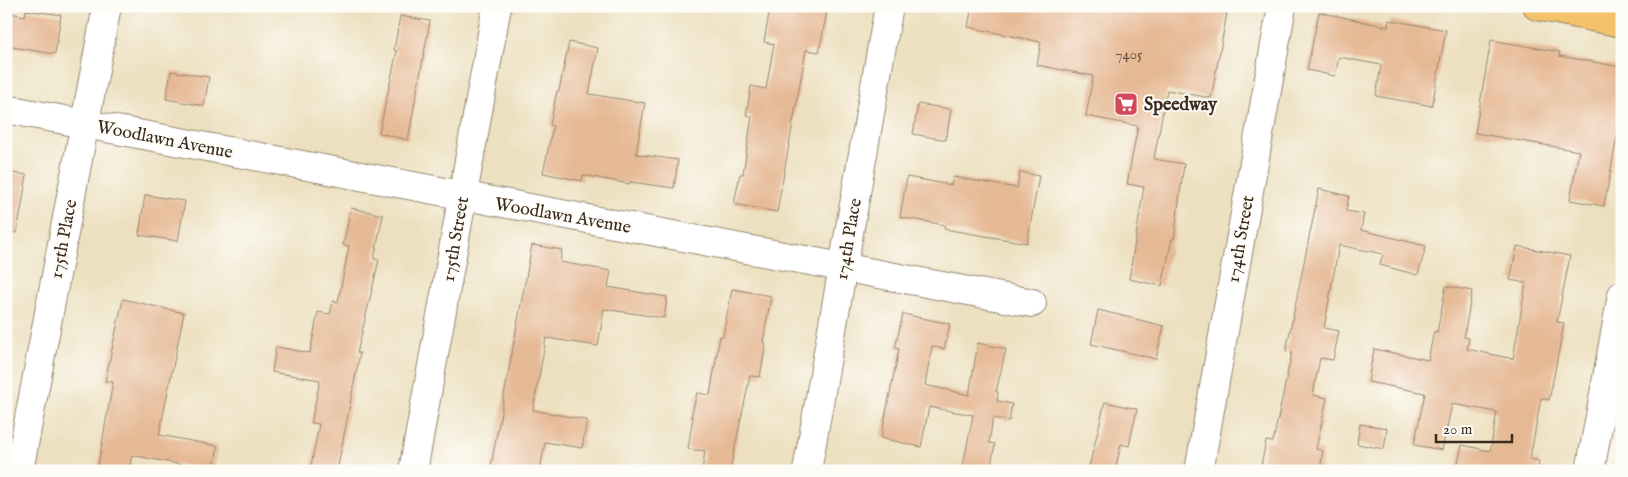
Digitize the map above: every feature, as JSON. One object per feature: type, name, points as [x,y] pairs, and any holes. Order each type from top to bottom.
[{"type":"main road","points":[[1537,6],[1622,23]]},
{"type":"street","name":"175th Place","points":[[19,471],[107,6]]},
{"type":"street","name":"175th Street","points":[[413,471],[497,6]]},
{"type":"street","name":"174th Place","points":[[807,471],[889,6]]},
{"type":"street","name":"174th Street","points":[[1199,471],[1282,6]]},
{"type":"street","name":"Woodlawn Avenue","points":[[6,109],[463,197],[844,266],[1032,303]]},
{"type":"street","points":[[1590,471],[1622,295]]},
{"type":"building","points":[[783,6],[828,6],[819,52],[806,50],[777,212],[734,204],[740,174],[743,174],[752,116],[746,115],[751,86],[766,89],[774,44],[764,42],[770,8],[782,10]]},
{"type":"building","points":[[972,6],[1191,6],[1227,13],[1211,98],[1167,90],[1154,159],[1184,164],[1174,239],[1172,239],[1162,286],[1129,279],[1144,187],[1127,184],[1138,126],[1086,116],[1093,76],[1037,65],[1041,42],[968,27]]},
{"type":"building","points":[[26,10],[61,15],[55,54],[6,46],[6,12],[25,16]]},
{"type":"building","points":[[1319,12],[1388,27],[1389,20],[1446,30],[1432,106],[1376,96],[1381,65],[1339,57],[1335,76],[1307,70]]},
{"type":"building","points":[[400,16],[430,21],[408,140],[379,133],[397,51],[394,50]]},
{"type":"building","points":[[1491,40],[1560,52],[1559,56],[1622,67],[1622,111],[1604,206],[1570,200],[1579,151],[1475,133]]},
{"type":"building","points":[[569,42],[598,48],[589,94],[645,103],[636,154],[678,160],[674,188],[630,182],[629,184],[583,175],[582,181],[543,173],[553,126],[550,125]]},
{"type":"building","points":[[171,71],[209,77],[204,106],[166,99]]},
{"type":"building","points":[[918,104],[951,109],[946,140],[913,134]]},
{"type":"building","points":[[6,172],[27,175],[17,233],[6,232]]},
{"type":"building","points":[[1020,172],[1039,176],[1027,243],[944,229],[945,225],[900,217],[907,177],[951,185],[953,177],[1017,188]]},
{"type":"building","points":[[1319,189],[1349,196],[1346,211],[1364,214],[1361,230],[1426,246],[1418,275],[1380,265],[1383,254],[1339,245],[1324,328],[1339,331],[1333,360],[1320,358],[1313,395],[1327,398],[1316,449],[1323,451],[1320,471],[1260,471],[1266,441],[1273,442],[1292,352],[1286,351]]},
{"type":"building","points":[[145,195],[185,201],[178,241],[139,235]]},
{"type":"building","points":[[351,208],[383,215],[374,259],[379,260],[357,353],[360,353],[337,471],[310,471],[319,424],[311,423],[320,380],[272,372],[276,347],[310,353],[318,312],[330,314],[333,301],[338,302],[349,246],[343,245]]},
{"type":"building","points":[[532,245],[562,250],[560,262],[611,271],[608,287],[667,297],[664,318],[604,309],[598,346],[546,338],[533,410],[587,420],[582,448],[545,442],[540,471],[490,471]]},
{"type":"building","points":[[1517,246],[1570,256],[1557,322],[1564,323],[1555,371],[1549,400],[1541,398],[1530,459],[1539,461],[1538,471],[1456,471],[1462,445],[1490,451],[1497,412],[1452,404],[1442,450],[1414,445],[1425,393],[1368,382],[1374,349],[1428,360],[1434,331],[1437,332],[1446,286],[1472,291],[1464,337],[1469,338],[1467,349],[1513,359],[1526,283],[1510,280]]},
{"type":"building","points":[[732,289],[771,296],[763,342],[766,343],[760,377],[750,376],[730,471],[702,471],[705,451],[688,449],[693,417],[691,417],[697,393],[710,395],[720,336],[723,336]]},
{"type":"building","points":[[123,299],[184,313],[159,435],[218,446],[213,471],[132,455],[129,471],[97,471],[113,382],[105,381]]},
{"type":"building","points":[[1098,310],[1164,326],[1156,359],[1091,344]]},
{"type":"building","points":[[903,314],[950,324],[944,349],[932,346],[925,385],[969,395],[978,343],[1006,349],[996,392],[998,392],[997,401],[1012,404],[1009,421],[993,418],[989,443],[995,444],[990,471],[963,465],[973,415],[929,407],[921,447],[881,438],[899,349],[895,348]]},
{"type":"building","points":[[1105,402],[1137,409],[1129,446],[1121,444],[1115,471],[1088,471]]},
{"type":"building","points":[[1360,424],[1387,428],[1384,449],[1357,444]]},
{"type":"place","name":"Speedway","points":[[1126,104]]}]
